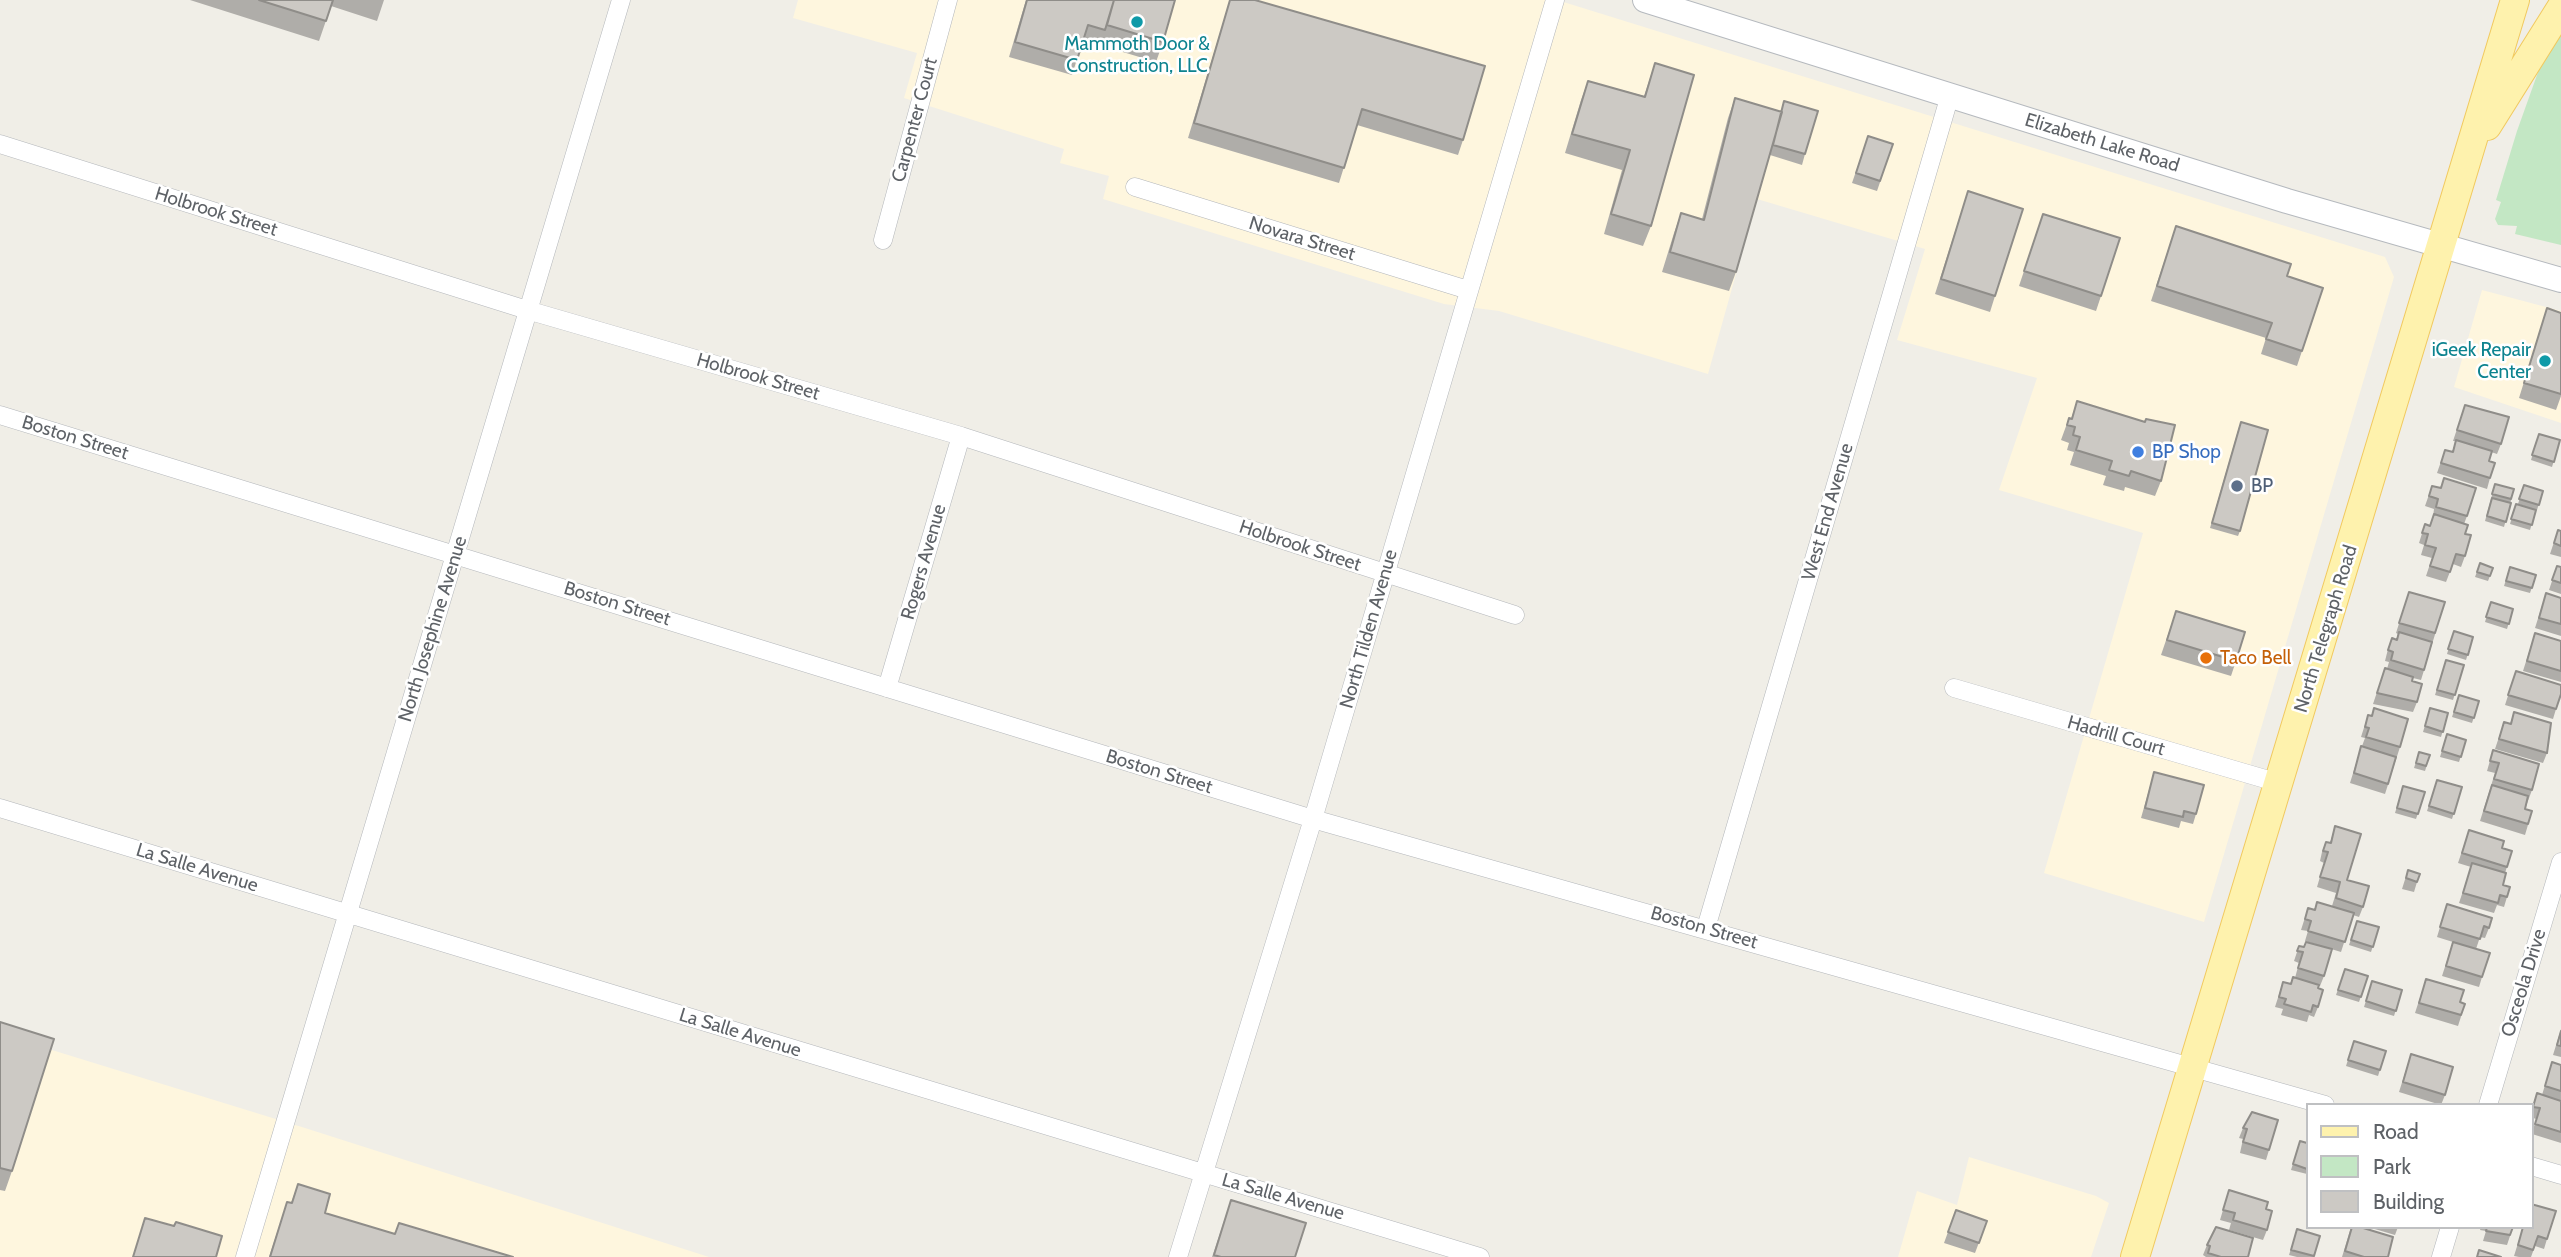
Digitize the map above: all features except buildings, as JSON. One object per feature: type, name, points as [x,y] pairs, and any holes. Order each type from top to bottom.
[{"type":"main road","name":"Elizabeth Lake Road","points":[[1645,0],[2441,247],[2561,280]]},
{"type":"main road","name":"North Telegraph Road","points":[[2135,1257],[2515,0]]},
{"type":"main road","points":[[2469,156],[2561,8]]},
{"type":"street","name":"North Josephine Avenue","points":[[245,1257],[621,0]]},
{"type":"street","name":"Carpenter Court","points":[[883,240],[948,0]]},
{"type":"street","name":"North Tilden Avenue","points":[[1178,1257],[1313,819],[1555,0]]},
{"type":"street","name":"West End Avenue","points":[[1706,928],[1950,95]]},
{"type":"street","name":"Holbrook Street","points":[[0,144],[527,310],[961,436],[1515,615]]},
{"type":"street","name":"Novara Street","points":[[1135,187],[1468,290]]},
{"type":"street","name":"Boston Street","points":[[0,415],[1313,819],[2318,1103]]},
{"type":"street","name":"Rogers Avenue","points":[[887,688],[961,436]]},
{"type":"street","name":"Hadrill Court","points":[[1954,688],[2279,783]]},
{"type":"street","name":"La Salle Avenue","points":[[0,808],[1480,1257]]},
{"type":"street","name":"Osceola Drive","points":[[2489,1103],[2561,862]]},
{"type":"street","points":[[2533,1168],[2561,1175]]},
{"type":"street","points":[[2441,1257],[2449,1229]]},
{"type":"shaded area","points":[[798,0],[1557,0],[2385,257],[2394,277],[2204,922],[2044,873],[2143,533],[1999,490],[2037,378],[1897,340],[1925,249],[1757,199],[1708,374],[1499,311],[1444,304],[1103,199],[1109,176],[1060,163],[1064,149],[904,98],[917,53],[793,18]]},
{"type":"shaded area","points":[[2482,290],[2561,311],[2561,423],[2454,387]]},
{"type":"shaded area","points":[[0,1034],[305,1128],[709,1257],[0,1257]]},
{"type":"shaded area","points":[[1969,1157],[2096,1196],[2109,1203],[2091,1257],[1898,1257],[1917,1191],[1957,1205]]},
{"type":"green space","points":[[2561,18],[2561,245],[2515,234],[2517,226],[2498,225],[2495,219],[2501,202],[2496,200],[2517,131],[2547,47]]},
{"type":"place","name":"Mammoth Door & Construction, LLC","points":[[1137,22]]},
{"type":"place","name":"iGeek Repair Center","points":[[2545,361]]},
{"type":"place","name":"BP Shop","points":[[2138,452]]},
{"type":"place","name":"BP","points":[[2237,486]]},
{"type":"place","name":"Taco Bell","points":[[2206,658]]}]
